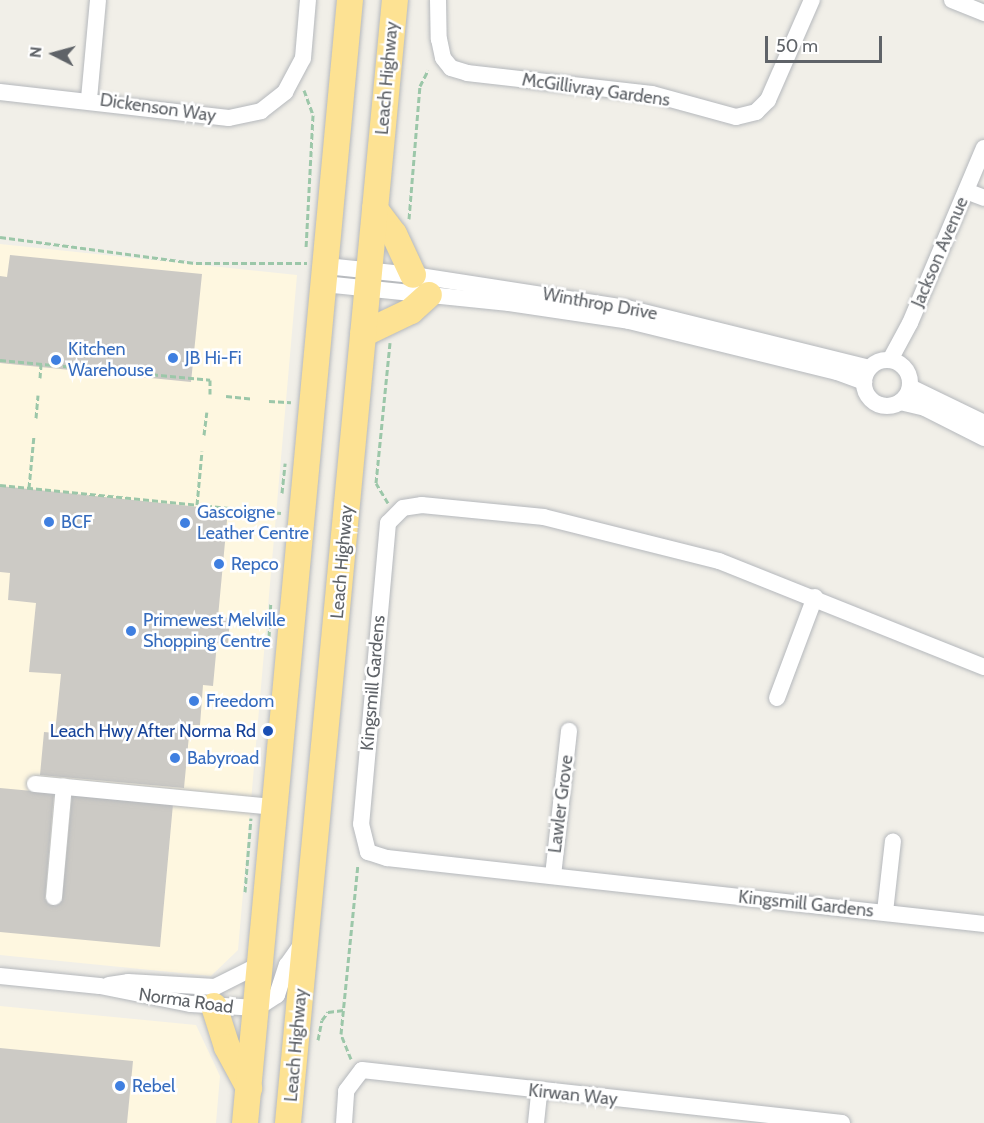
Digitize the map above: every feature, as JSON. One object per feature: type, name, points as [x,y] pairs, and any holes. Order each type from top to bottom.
[{"type":"highway","points":[[245,1123],[275,807],[317,271],[350,0]]},
{"type":"highway","name":"Leach Highway","points":[[288,1123],[395,0]]},
{"type":"highway","points":[[375,209],[394,234],[412,275]]},
{"type":"highway","points":[[363,334],[411,311],[429,295]]},
{"type":"highway","points":[[214,1006],[227,1047],[249,1088]]},
{"type":"street","points":[[89,99],[98,0]]},
{"type":"street","name":"Dickenson Way","points":[[0,92],[89,99],[229,118],[261,111],[285,92],[303,58],[308,0]]},
{"type":"street","name":"McGillivray Gardens","points":[[438,0],[439,39],[443,58],[451,68],[467,73],[652,94],[736,117],[756,112],[768,100],[812,0]]},
{"type":"street","points":[[952,0],[984,13]]},
{"type":"street","name":"Jackson Avenue","points":[[896,363],[910,323],[984,148]]},
{"type":"street","points":[[966,191],[984,198]]},
{"type":"street","name":"Winthrop Drive","points":[[317,271],[368,279],[429,295],[629,321],[837,372],[867,375]]},
{"type":"street","name":"Winthrop Drive","points":[[368,279],[412,275],[627,308],[867,375]]},
{"type":"street","points":[[984,423],[910,387],[896,363],[867,375],[873,401],[886,406],[900,402],[925,408],[984,438]]},
{"type":"street","points":[[900,402],[910,387]]},
{"type":"street","points":[[394,513],[422,505],[544,517],[719,561],[815,597],[984,667]]},
{"type":"street","name":"Kingsmill Gardens","points":[[394,513],[387,523],[361,824],[368,852],[387,858],[984,924]]},
{"type":"street","points":[[777,698],[815,597]]},
{"type":"street","name":"Lawler Grove","points":[[553,876],[569,731]]},
{"type":"street","points":[[35,784],[275,807]]},
{"type":"street","points":[[54,897],[64,786]]},
{"type":"street","points":[[885,912],[893,841]]},
{"type":"street","name":"Norma Road","points":[[0,976],[100,986],[214,1006],[257,1008],[277,995],[287,965],[306,938]]},
{"type":"street","name":"Norma Road","points":[[100,986],[128,982],[215,987],[261,964]]},
{"type":"street","name":"Kirwan Way","points":[[359,1074],[362,1070],[738,1117],[842,1123]]},
{"type":"street","points":[[344,1123],[346,1091],[359,1074]]},
{"type":"street","points":[[536,1123],[539,1092]]},
{"type":"path","points":[[409,222],[420,86],[428,70]]},
{"type":"path","points":[[0,237],[196,263],[317,271],[305,207],[313,115],[302,83],[294,74]]},
{"type":"path","points":[[390,335],[376,483],[394,513]]},
{"type":"path","points":[[0,360],[210,380],[209,395]]},
{"type":"path","points":[[40,378],[41,364]]},
{"type":"path","points":[[290,414],[292,391]]},
{"type":"path","points":[[36,418],[38,395]]},
{"type":"path","points":[[226,396],[253,399]]},
{"type":"path","points":[[269,401],[291,402]]},
{"type":"path","points":[[204,435],[207,412]]},
{"type":"path","points":[[29,488],[34,435]]},
{"type":"path","points":[[197,505],[202,451]]},
{"type":"path","points":[[0,485],[242,509]]},
{"type":"path","points":[[258,511],[281,513]]},
{"type":"path","points":[[359,1074],[341,1034],[359,855],[368,852]]},
{"type":"path","points":[[316,1047],[322,1020],[328,1012],[344,1010]]},
{"type":"shaded area","points":[[0,244],[297,275],[238,950],[211,976],[0,955]]},
{"type":"shaded area","points":[[0,1006],[196,1025],[220,1076],[216,1123],[0,1123]]},
{"type":"building","points":[[10,255],[202,274],[191,382],[0,363],[0,276],[7,277]]},
{"type":"building","name":"Primewest Melville Shopping Centre","points":[[0,486],[228,510],[218,617],[230,618],[228,644],[217,643],[213,686],[203,685],[200,725],[190,725],[184,788],[40,775],[44,732],[55,733],[61,674],[29,672],[36,603],[8,600],[10,573],[0,572]]},
{"type":"building","points":[[0,788],[54,793],[45,899],[62,901],[72,795],[173,804],[160,947],[0,932]]},
{"type":"building","points":[[0,1048],[133,1061],[127,1123],[0,1123]]},
{"type":"place","name":"JB Hi-Fi","points":[[173,358]]},
{"type":"place","name":"Kitchen Warehouse","points":[[56,360]]},
{"type":"place","name":"BCF","points":[[49,522]]},
{"type":"place","name":"Gascoigne Leather Centre","points":[[185,523]]},
{"type":"place","name":"Repco","points":[[219,564]]},
{"type":"place","name":"Primewest Melville Shopping Centre","points":[[131,631]]},
{"type":"place","name":"Freedom","points":[[194,701]]},
{"type":"place","name":"Leach Hwy After Norma Rd","points":[[268,731]]},
{"type":"place","name":"Babyroad","points":[[175,758]]},
{"type":"place","name":"Rebel","points":[[120,1086]]}]
